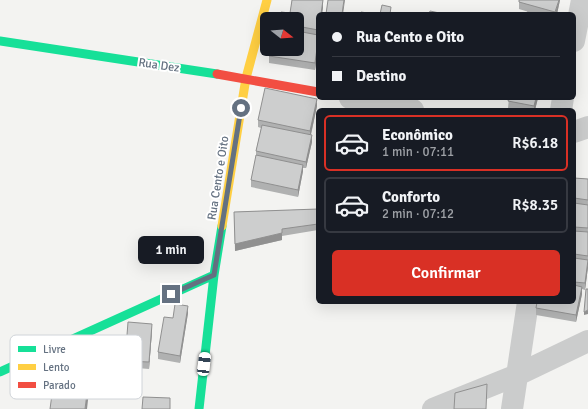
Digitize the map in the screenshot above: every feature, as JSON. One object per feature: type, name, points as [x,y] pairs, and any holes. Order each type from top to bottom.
[{"type":"street","name":"Rua Cento e Oito","points":[[199,409],[214,275],[246,78],[267,0]]},
{"type":"street","points":[[576,31],[582,0]]},
{"type":"street","name":"Rua Dez","points":[[0,41],[246,78],[316,92]]},
{"type":"street","points":[[360,100],[402,108]]},
{"type":"street","points":[[576,131],[588,127]]},
{"type":"street","points":[[82,335],[214,275]]},
{"type":"street","points":[[512,409],[528,304]]},
{"type":"street","points":[[433,409],[517,375],[588,341]]},
{"type":"street","points":[[0,372],[10,367]]},
{"type":"building","points":[[292,0],[323,0],[321,12],[316,12],[316,30],[304,27],[304,12],[290,12]]},
{"type":"building","points":[[328,0],[344,0],[342,12],[326,12]]},
{"type":"building","points":[[519,0],[559,0],[555,12],[519,2]]},
{"type":"building","points":[[382,5],[391,7],[390,12],[380,12]]},
{"type":"building","points":[[304,32],[316,35],[315,63],[269,56],[304,56]]},
{"type":"building","points":[[265,88],[317,100],[310,131],[258,120]]},
{"type":"building","points":[[508,100],[536,100],[534,106]]},
{"type":"building","points":[[262,125],[312,135],[306,162],[256,151]]},
{"type":"building","points":[[256,155],[303,165],[298,190],[251,180]]},
{"type":"building","points":[[576,178],[588,179],[588,200],[576,198]]},
{"type":"building","points":[[576,203],[588,205],[588,228],[576,227]]},
{"type":"building","points":[[316,209],[316,224],[282,229],[282,233],[235,244],[234,212]]},
{"type":"building","points":[[576,231],[588,232],[588,256],[576,254]]},
{"type":"building","points":[[576,258],[588,260],[585,283],[576,282]]},
{"type":"building","points":[[576,286],[582,287],[576,315],[536,308],[537,304],[576,304]]},
{"type":"building","points":[[586,289],[588,289],[588,310],[584,312]]},
{"type":"building","points":[[175,304],[188,306],[180,356],[158,352],[164,317],[173,318]]},
{"type":"building","points":[[128,322],[152,324],[149,362],[142,362],[142,335],[127,335]]},
{"type":"building","points":[[487,384],[486,409],[454,409],[455,393]]},
{"type":"building","points":[[143,397],[170,398],[170,409],[142,409]]},
{"type":"building","points":[[51,399],[86,399],[85,409],[50,409]]},
{"type":"traffic: fast","points":[[0,41],[217,74]]},
{"type":"traffic: fast","points":[[199,409],[214,275],[222,226]]},
{"type":"traffic: fast","points":[[82,335],[214,275]]},
{"type":"traffic: fast","points":[[0,372],[10,367]]},
{"type":"traffic: slow","points":[[222,226],[246,78],[267,0]]},
{"type":"traffic: jam","points":[[217,74],[316,92]]},
{"type":"route","points":[[171,294],[214,275],[241,108]]}]
